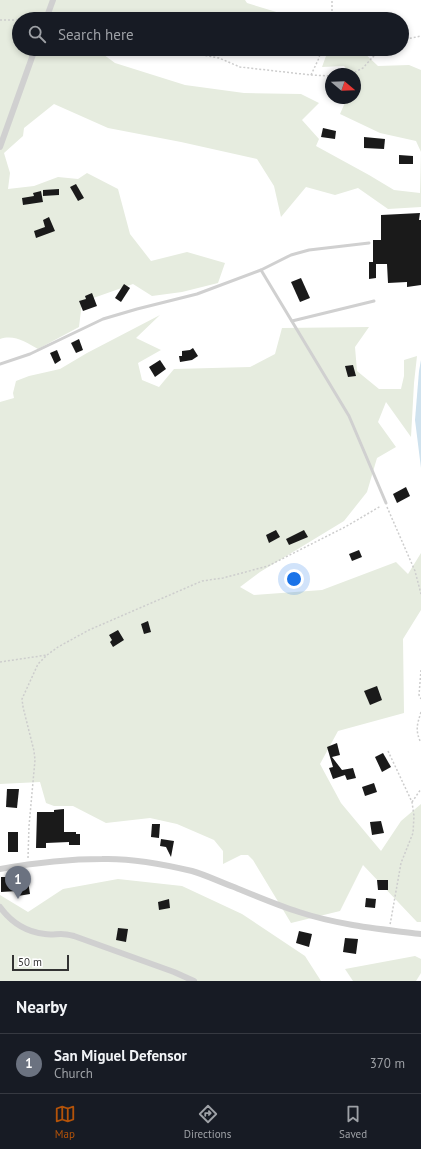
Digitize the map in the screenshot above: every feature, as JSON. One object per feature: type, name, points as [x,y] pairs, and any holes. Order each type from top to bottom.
[{"type":"street","points":[[49,12],[53,0]]},
{"type":"street","points":[[0,147],[32,56]]},
{"type":"street","points":[[0,869],[28,864],[103,858],[175,867],[194,872],[262,899],[328,920],[421,934]]},
{"type":"street","points":[[0,907],[11,920],[23,928],[46,934],[63,934],[74,936],[174,972],[194,981]]},
{"type":"lane","points":[[0,364],[30,354],[103,319],[197,294],[261,270],[291,255],[309,250],[369,243]]},
{"type":"lane","points":[[261,270],[349,416],[386,503]]},
{"type":"lane","points":[[292,321],[374,301]]},
{"type":"path","points":[[332,0],[332,12]]},
{"type":"path","points":[[0,20],[12,20]]},
{"type":"path","points":[[409,39],[421,36]]},
{"type":"path","points":[[208,56],[219,58],[240,67],[325,76]]},
{"type":"path","points":[[311,75],[319,56]]},
{"type":"path","points":[[361,69],[374,56]]},
{"type":"path","points":[[28,864],[28,826],[35,760],[22,699],[38,664],[46,655],[89,630],[202,581],[223,578],[268,566],[345,527],[386,503],[414,571],[421,594]]},
{"type":"path","points":[[0,662],[46,655]]},
{"type":"path","points":[[421,670],[419,695],[421,699]]},
{"type":"path","points":[[421,712],[417,726],[421,743]]},
{"type":"path","points":[[388,751],[412,802],[414,816],[413,833],[401,863],[388,930]]},
{"type":"path","points":[[412,802],[421,789]]},
{"type":"shaded area","points":[[0,0],[245,0],[247,3],[277,12],[12,12],[12,56],[106,56],[115,63],[185,85],[244,93],[301,94],[319,103],[302,120],[319,139],[316,146],[394,190],[420,193],[421,152],[421,207],[388,209],[358,188],[335,195],[306,187],[281,217],[274,186],[257,159],[108,128],[54,104],[24,128],[23,136],[4,153],[10,173],[8,189],[34,186],[58,177],[78,179],[87,173],[118,189],[130,234],[151,261],[187,252],[225,263],[218,283],[182,292],[152,296],[133,284],[82,302],[79,327],[38,349],[15,338],[10,337],[0,339]]},
{"type":"shaded area","points":[[326,56],[367,56],[378,66],[409,65],[421,70],[421,152],[416,141],[380,133],[340,114],[344,104],[361,104],[361,68],[346,68],[344,66],[322,67]]},
{"type":"shaded area","points":[[160,315],[136,338],[161,350],[138,363],[142,380],[159,387],[174,369],[250,367],[275,354],[282,328],[369,327],[355,347],[357,371],[379,389],[401,389],[404,376],[404,360],[417,356],[411,437],[386,402],[378,422],[396,447],[377,458],[367,492],[344,521],[260,572],[240,587],[254,595],[322,590],[396,562],[408,574],[421,553],[421,610],[403,639],[404,713],[338,731],[320,764],[341,803],[381,851],[401,821],[421,804],[421,922],[417,922],[363,865],[340,911],[291,923],[253,860],[248,855],[241,855],[223,864],[223,851],[214,840],[177,824],[150,818],[106,823],[73,806],[54,806],[46,803],[40,782],[0,784],[0,402],[14,398],[13,393],[16,381],[29,376],[60,369],[87,353]]},
{"type":"shaded area","points":[[118,879],[182,886],[242,914],[305,956],[321,981],[0,981],[0,895],[28,912],[63,889]]},
{"type":"shaded area","points":[[415,956],[421,959],[421,973],[416,981],[353,981],[345,969]]},
{"type":"water","points":[[421,360],[421,468],[415,420]]},
{"type":"building","points":[[323,128],[336,131],[335,139],[321,137]]},
{"type":"building","points":[[364,137],[385,139],[384,149],[364,148]]},
{"type":"building","points":[[399,155],[413,156],[413,164],[399,164]]},
{"type":"building","points":[[76,184],[84,198],[78,201],[70,187]]},
{"type":"building","points":[[59,189],[59,195],[43,196],[43,190]]},
{"type":"building","points":[[41,191],[43,202],[23,205],[22,198],[34,196],[33,193]]},
{"type":"building","points":[[420,213],[421,285],[407,287],[407,282],[388,283],[387,264],[376,264],[376,278],[369,279],[369,262],[373,262],[373,240],[381,240],[381,215]]},
{"type":"building","points":[[49,217],[55,231],[36,238],[34,231],[45,227],[43,220]]},
{"type":"building","points":[[301,278],[310,298],[300,302],[291,282]]},
{"type":"building","points":[[124,284],[130,288],[121,302],[115,298]]},
{"type":"building","points":[[92,293],[97,306],[83,311],[79,301],[86,299],[85,296]]},
{"type":"building","points":[[79,339],[83,350],[76,353],[71,343]]},
{"type":"building","points":[[193,348],[198,356],[192,360],[180,362],[179,356],[182,356],[182,351]]},
{"type":"building","points":[[57,350],[61,360],[55,364],[50,353]]},
{"type":"building","points":[[160,360],[166,369],[155,377],[149,367]]},
{"type":"building","points":[[353,365],[356,376],[348,377],[345,366]]},
{"type":"building","points":[[406,487],[410,496],[397,503],[393,494]]},
{"type":"building","points":[[276,530],[280,537],[269,543],[266,535]]},
{"type":"building","points":[[304,530],[308,537],[289,545],[286,539]]},
{"type":"building","points":[[359,550],[362,557],[352,561],[349,554]]},
{"type":"building","points":[[148,621],[151,632],[144,634],[141,624]]},
{"type":"building","points":[[118,630],[124,640],[113,647],[110,642],[112,640],[109,635]]},
{"type":"building","points":[[377,686],[382,700],[370,705],[364,691]]},
{"type":"building","points":[[337,743],[340,755],[332,757],[342,770],[353,768],[356,778],[347,780],[345,775],[333,779],[329,768],[333,767],[327,747]]},
{"type":"building","points":[[383,753],[391,767],[382,772],[375,757]]},
{"type":"building","points":[[374,783],[377,792],[365,796],[362,787]]},
{"type":"building","points":[[7,789],[19,789],[17,808],[6,807]]},
{"type":"building","points":[[64,809],[64,832],[76,832],[76,834],[80,834],[80,845],[69,845],[69,842],[46,843],[46,848],[36,848],[37,812],[54,812],[54,810]]},
{"type":"building","points":[[381,821],[384,833],[372,835],[370,822]]},
{"type":"building","points":[[152,824],[160,824],[159,838],[151,837]]},
{"type":"building","points":[[8,832],[18,832],[18,852],[8,852]]},
{"type":"building","points":[[161,839],[174,841],[171,857],[166,847],[160,846]]},
{"type":"building","points":[[1,877],[12,877],[12,883],[28,881],[30,894],[18,896],[17,891],[1,892]]},
{"type":"building","points":[[377,880],[388,880],[388,890],[378,890]]},
{"type":"building","points":[[366,898],[376,899],[375,908],[365,907]]},
{"type":"building","points":[[169,899],[170,908],[159,910],[158,902]]},
{"type":"building","points":[[118,928],[128,929],[126,942],[116,940]]},
{"type":"building","points":[[299,931],[312,934],[309,947],[296,943]]},
{"type":"building","points":[[345,938],[358,939],[356,954],[343,952]]},
{"type":"place","name":"San Miguel Defensor","points":[[18,899]]}]
